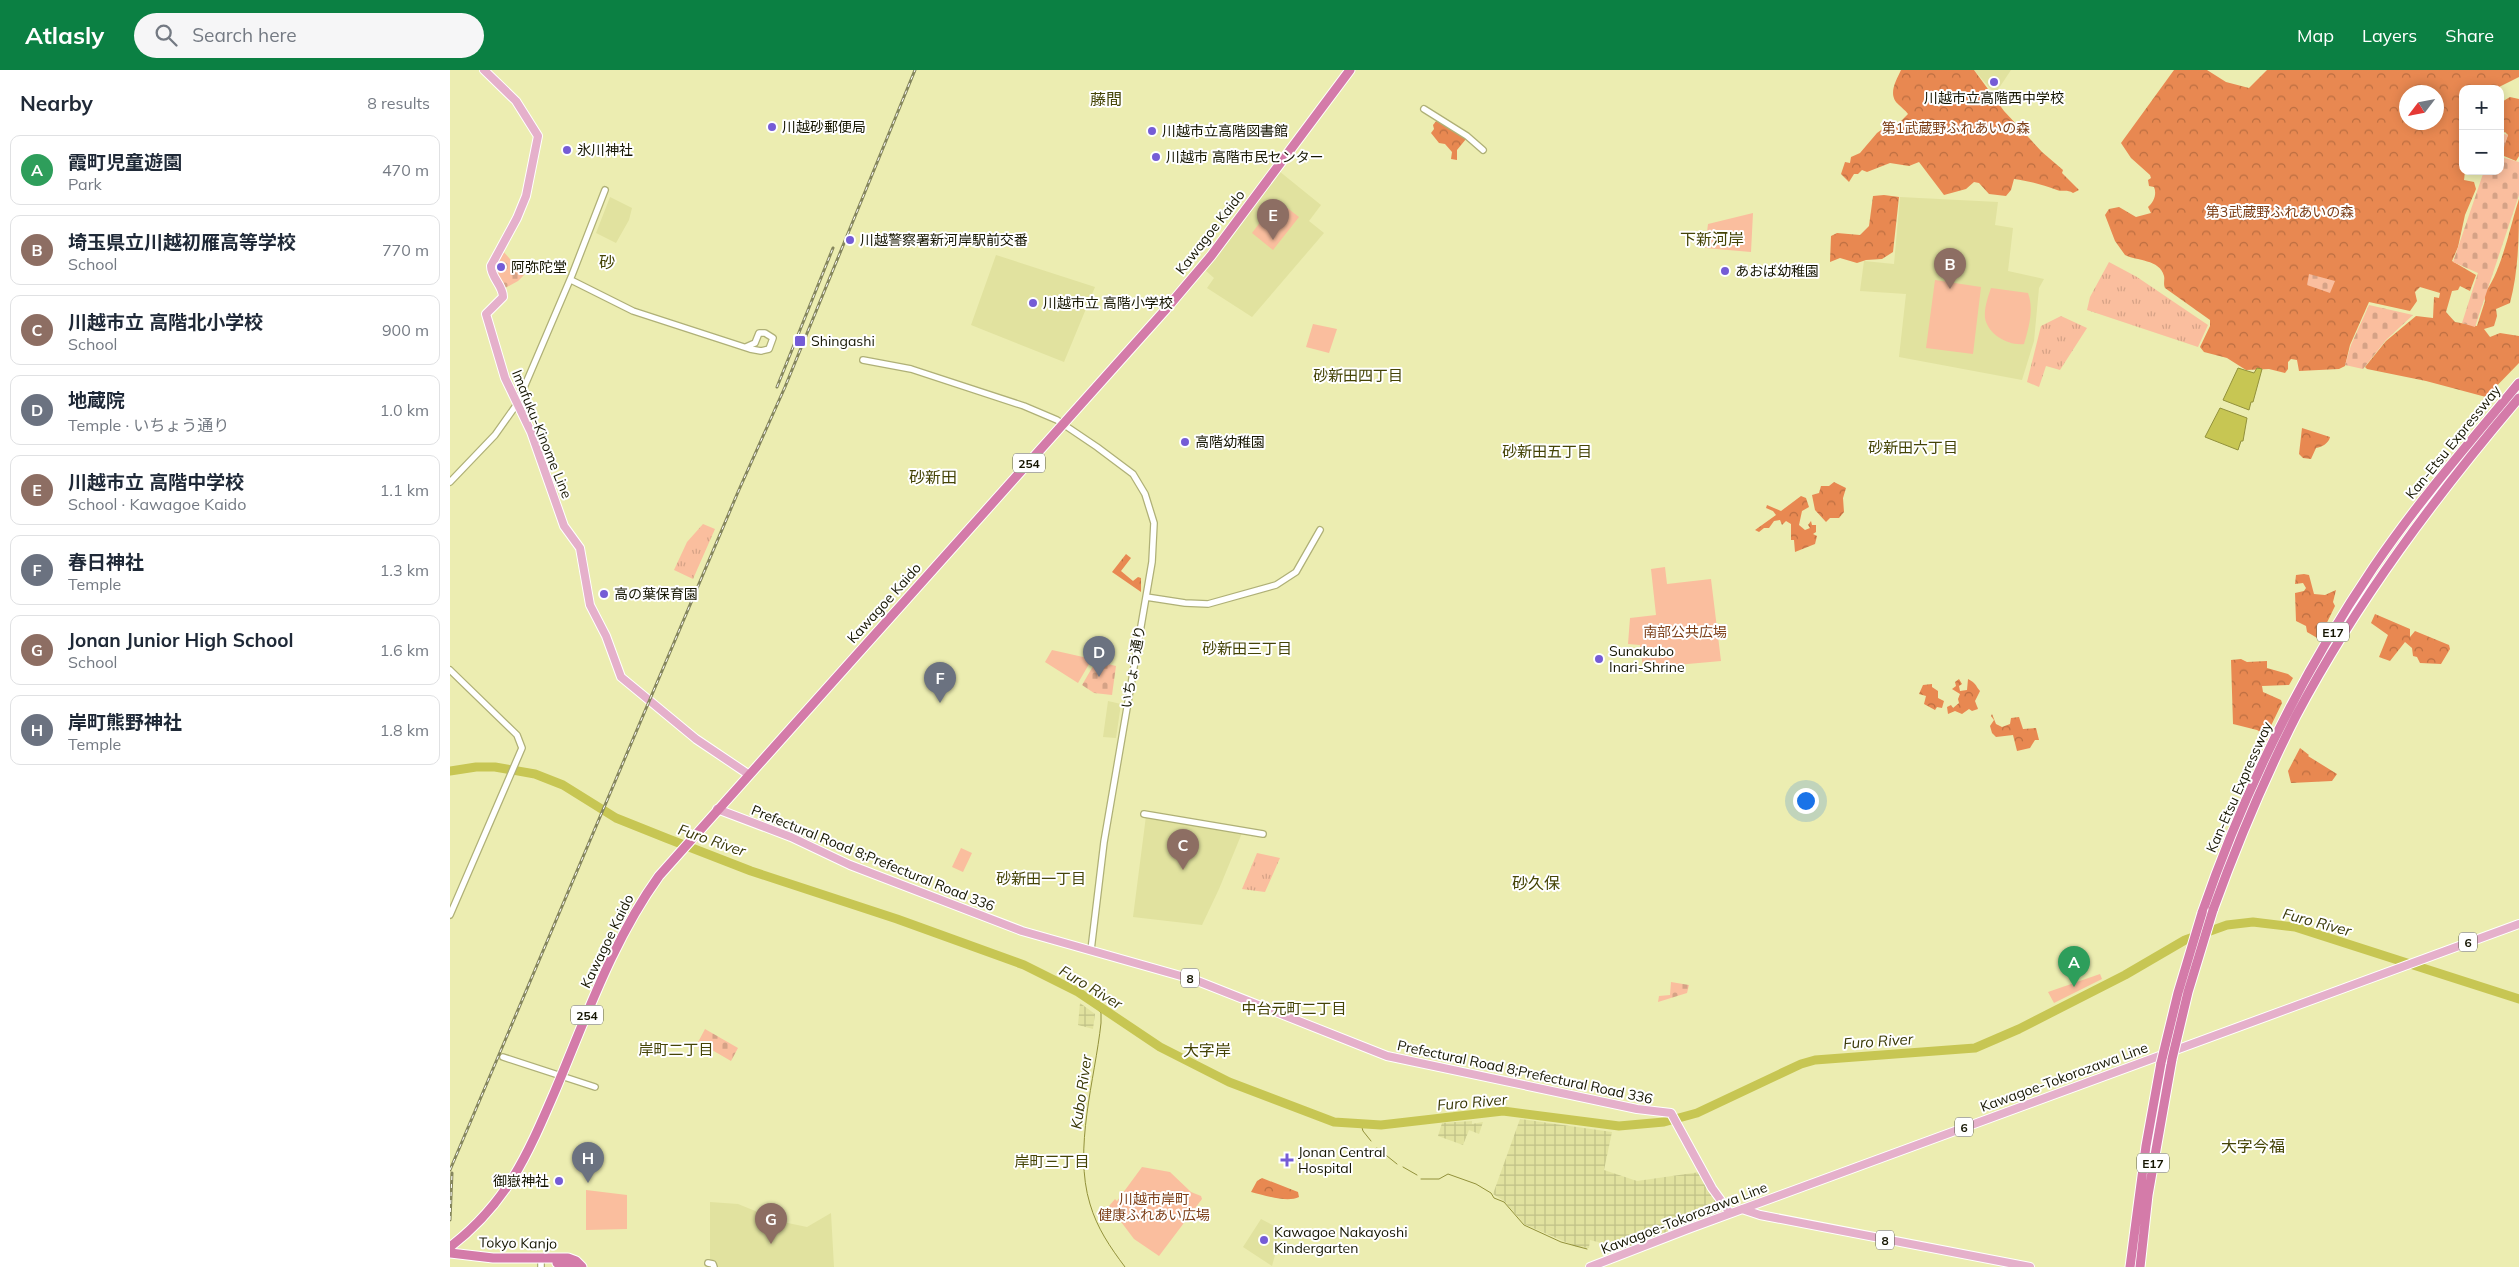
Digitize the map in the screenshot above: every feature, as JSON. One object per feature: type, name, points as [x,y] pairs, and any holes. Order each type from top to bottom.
[{"type":"highway","name":"Kawagoe Kaido","points":[[562,1075],[630,920],[655,881],[680,850],[1199,270],[1350,70]]},
{"type":"highway","name":"Kan-Etsu Expressway","points":[[2130,1267],[2146,1146],[2161,1063],[2176,1003],[2202,913],[2221,861],[2260,768],[2318,655],[2397,535],[2519,383]]},
{"type":"highway","name":"Kan-Etsu Expressway","points":[[2140,1267],[2148,1195],[2172,1059],[2188,992],[2214,910],[2248,818],[2270,770],[2323,668],[2383,573],[2453,478],[2519,398]]},
{"type":"highway","name":"254","points":[[450,1247],[483,1218],[508,1189],[528,1153],[562,1075]]},
{"type":"highway","points":[[460,1239],[458,1247],[464,1255]]},
{"type":"highway","name":"Tokyo Kanjo","points":[[450,1253],[493,1258],[568,1258],[576,1261],[582,1267]]},
{"type":"highway","name":"Tokyo Kanjo","points":[[450,1258],[541,1265],[562,1263],[573,1267]]},
{"type":"main road","name":"Imafuku-Kinome Line","points":[[484,70],[516,101],[538,136],[526,196],[517,218],[491,266],[492,272],[503,290],[503,298],[486,314],[505,378],[531,432],[564,526],[580,548],[590,605],[606,636],[621,677],[627,684],[696,739],[748,774]]},
{"type":"main road","name":"Prefectural Road 8;Prefectural Road 336","points":[[717,809],[791,837],[841,862],[1022,932],[1195,980],[1394,1058],[1672,1115],[1712,1188],[1730,1213]]},
{"type":"main road","name":"Kawagoe-Tokorozawa Line","points":[[1590,1267],[1730,1213],[2519,924]]},
{"type":"main road","name":"8","points":[[1742,1209],[1760,1215],[2030,1267]]},
{"type":"street","points":[[1424,109],[1467,136],[1483,150]]},
{"type":"street","points":[[450,482],[495,435],[517,404],[570,280],[605,190]]},
{"type":"street","points":[[570,280],[633,311],[746,347],[767,350],[773,344],[773,338],[765,333],[759,333],[755,343],[746,347]]},
{"type":"street","name":"いちょう通り","points":[[863,360],[894,365],[930,375],[1024,406],[1063,424],[1132,474],[1145,494],[1154,516],[1155,534],[1146,597],[1104,842],[1091,950]]},
{"type":"street","points":[[1146,597],[1185,604],[1208,604],[1276,586],[1296,572],[1320,530]]},
{"type":"street","points":[[450,670],[518,734],[522,748],[450,915]]},
{"type":"street","points":[[1144,814],[1263,834]]},
{"type":"street","points":[[503,1057],[595,1087]]},
{"type":"street","points":[[708,1263],[713,1264],[714,1267]]},
{"type":"shaded area","name":"川越市立高階西中学校","points":[[1974,70],[2011,70],[1995,94]]},
{"type":"shaded area","points":[[1279,171],[1321,205],[1309,221],[1324,233],[1252,317],[1207,288],[1214,278],[1206,271]]},
{"type":"shaded area","points":[[610,197],[632,208],[629,220],[616,243],[596,233]]},
{"type":"shaded area","points":[[1900,197],[1998,202],[1995,225],[2013,228],[2008,271],[2044,279],[2039,288],[2034,341],[2022,380],[1899,357],[1906,294],[1860,291],[1864,261],[1894,264]]},
{"type":"shaded area","name":"川越市立 高階小学校","points":[[996,255],[1095,287],[1064,362],[971,325]]},
{"type":"shaded area","points":[[2238,368],[2254,373],[2257,368],[2262,369],[2249,410],[2223,400]]},
{"type":"shaded area","points":[[2220,408],[2247,418],[2243,441],[2241,441],[2238,450],[2205,437]]},
{"type":"shaded area","points":[[1108,701],[1121,704],[1116,738],[1103,737]]},
{"type":"shaded area","points":[[1146,816],[1242,833],[1202,925],[1133,917]]},
{"type":"shaded area","points":[[1080,1003],[1095,1014],[1093,1029],[1078,1025]]},
{"type":"shaded area","points":[[1520,1119],[1612,1132],[1604,1170],[1637,1181],[1700,1172],[1723,1212],[1625,1249],[1590,1240],[1589,1248],[1577,1247],[1524,1224],[1504,1201],[1493,1194]]},
{"type":"shaded area","points":[[1472,1121],[1472,1124],[1483,1122],[1479,1134],[1469,1130],[1463,1145],[1438,1136],[1442,1123]]},
{"type":"shaded area","points":[[710,1202],[738,1204],[783,1222],[807,1227],[831,1213],[834,1267],[717,1267],[716,1262],[710,1261]]},
{"type":"shaded area","name":"Kawagoe Nakayoshi Kindergarten","points":[[1261,1219],[1282,1230],[1272,1266],[1243,1247]]},
{"type":"green space","name":"第1武蔵野ふれあいの森","points":[[1901,70],[1974,70],[2004,111],[2042,152],[2063,170],[2062,173],[2079,190],[2073,193],[2014,179],[2011,190],[2006,196],[1989,194],[1979,183],[1974,182],[1966,189],[1944,195],[1919,162],[1909,166],[1890,163],[1867,172],[1862,170],[1858,174],[1854,174],[1849,182],[1841,174],[1845,162],[1850,163],[1851,157],[1860,153],[1877,133],[1888,125],[1897,125],[1908,114],[1895,101],[1893,92]]},
{"type":"green space","name":"第3武蔵野ふれあいの森","points":[[2174,70],[2207,70],[2226,82],[2249,88],[2267,70],[2519,70],[2519,77],[2503,85],[2459,85],[2459,175],[2465,175],[2464,180],[2474,182],[2476,189],[2465,215],[2458,247],[2452,261],[2476,275],[2470,291],[2460,286],[2458,290],[2452,291],[2446,312],[2455,322],[2477,326],[2485,301],[2484,293],[2490,285],[2500,263],[2519,199],[2517,264],[2510,303],[2496,309],[2497,316],[2494,326],[2484,329],[2490,337],[2500,333],[2519,336],[2519,363],[2486,397],[2426,381],[2367,369],[2365,367],[2386,341],[2416,316],[2433,318],[2434,297],[2439,298],[2440,293],[2420,287],[2415,292],[2417,301],[2410,311],[2369,302],[2350,345],[2345,366],[2339,369],[2299,371],[2297,360],[2291,359],[2288,362],[2288,369],[2285,373],[2269,369],[2246,370],[2227,358],[2204,352],[2200,347],[2210,326],[2210,320],[2165,288],[2164,276],[2158,266],[2125,255],[2115,241],[2105,215],[2109,209],[2119,207],[2136,217],[2151,213],[2148,207],[2153,200],[2155,192],[2154,187],[2149,186],[2148,180],[2151,178],[2150,175],[2131,158],[2121,143]]},
{"type":"green space","points":[[2510,97],[2519,99],[2519,156],[2516,161],[2504,156],[2504,145],[2508,135],[2504,133],[2504,101]]},
{"type":"green space","points":[[1437,120],[1466,139],[1457,150],[1457,160],[1451,159],[1452,152],[1445,144],[1439,143],[1431,133],[1434,129],[1433,125]]},
{"type":"green space","points":[[2504,134],[2508,135],[2504,148]]},
{"type":"green space","points":[[2504,158],[2519,162],[2519,195],[2475,327],[2462,323],[2478,273],[2453,262],[2483,175],[2504,175]]},
{"type":"green space","points":[[1873,196],[1899,197],[1893,252],[1882,259],[1866,260],[1857,263],[1840,258],[1830,262],[1831,236],[1837,233],[1860,235],[1869,226]]},
{"type":"green space","points":[[1277,200],[1299,217],[1273,250],[1252,233]]},
{"type":"green space","points":[[1753,213],[1751,252],[1705,248],[1708,224]]},
{"type":"green space","points":[[503,251],[524,275],[518,281],[505,288],[493,270],[494,264]]},
{"type":"green space","points":[[2109,262],[2137,277],[2208,325],[2198,347],[2087,310],[2090,297]]},
{"type":"green space","points":[[2309,274],[2335,281],[2330,293],[2307,285]]},
{"type":"green space","points":[[1935,280],[1981,287],[1973,354],[1926,348]]},
{"type":"green space","points":[[1991,288],[2028,293],[2031,312],[2024,344],[2006,341],[1990,330],[1985,318],[1985,310]]},
{"type":"green space","points":[[2369,305],[2413,315],[2386,340],[2363,369],[2345,365],[2351,345]]},
{"type":"green space","points":[[2061,316],[2087,328],[2060,370],[2046,366],[2039,387],[2027,382],[2041,326]]},
{"type":"green space","points":[[1313,324],[1337,329],[1329,353],[1306,347]]},
{"type":"green space","points":[[2302,428],[2330,437],[2325,444],[2316,448],[2311,459],[2303,458],[2299,454]]},
{"type":"green space","points":[[1834,482],[1846,488],[1843,498],[1844,512],[1839,518],[1830,518],[1826,522],[1815,510],[1812,495],[1819,493],[1821,486],[1829,486]]},
{"type":"green space","points":[[1801,496],[1806,498],[1809,507],[1802,511],[1799,525],[1805,530],[1810,528],[1808,525],[1811,521],[1812,525],[1816,525],[1816,532],[1813,534],[1817,536],[1815,544],[1795,552],[1794,540],[1791,540],[1791,524],[1786,521],[1782,525],[1780,520],[1774,521],[1769,528],[1764,528],[1759,532],[1755,530],[1776,515],[1773,511],[1766,508],[1767,505],[1781,511]]},
{"type":"green space","points":[[703,524],[715,529],[693,579],[674,570],[687,542]]},
{"type":"green space","points":[[1126,554],[1131,558],[1121,571],[1133,581],[1138,577],[1141,578],[1141,592],[1112,572]]},
{"type":"green space","name":"南部公共広場","points":[[1665,567],[1667,584],[1711,579],[1721,661],[1643,668],[1640,645],[1628,644],[1630,618],[1656,615],[1651,569]]},
{"type":"green space","points":[[2296,575],[2309,575],[2314,594],[2325,595],[2336,590],[2333,602],[2335,606],[2319,639],[2307,632],[2306,626],[2296,621],[2295,593],[2304,591],[2306,588],[2303,583],[2295,584]]},
{"type":"green space","points":[[2375,614],[2410,629],[2410,637],[2415,631],[2449,645],[2450,649],[2441,664],[2420,663],[2417,657],[2413,656],[2412,648],[2405,642],[2390,661],[2379,657],[2388,635],[2371,623]]},
{"type":"green space","points":[[1052,650],[1092,659],[1078,683],[1045,662]]},
{"type":"green space","points":[[2241,659],[2247,662],[2267,661],[2267,668],[2288,674],[2293,678],[2289,685],[2262,686],[2263,692],[2281,700],[2282,703],[2266,736],[2257,730],[2233,724],[2231,660]]},
{"type":"green space","points":[[1096,661],[1116,666],[1112,695],[1094,693],[1082,685]]},
{"type":"green space","points":[[1959,679],[1962,684],[1959,686],[1960,691],[1967,690],[1968,679],[1980,691],[1975,701],[1978,709],[1972,711],[1969,709],[1962,714],[1955,711],[1948,714],[1947,707],[1951,705],[1953,708],[1959,703],[1960,694],[1952,689],[1956,686],[1955,682]]},
{"type":"green space","points":[[1932,684],[1932,687],[1938,691],[1938,698],[1944,701],[1942,708],[1937,707],[1935,710],[1924,704],[1926,696],[1919,694],[1923,685]]},
{"type":"green space","points":[[1992,714],[1996,724],[2002,727],[2010,724],[2011,718],[2019,717],[2023,729],[2036,728],[2039,740],[2035,740],[2030,748],[2017,751],[2013,735],[1996,737],[1992,733],[1990,726],[1994,720],[1991,716]]},
{"type":"green space","points":[[2300,748],[2308,756],[2337,774],[2332,781],[2291,783],[2288,771]]},
{"type":"green space","points":[[961,848],[972,853],[963,872],[952,867]]},
{"type":"green space","points":[[1257,853],[1280,858],[1265,892],[1242,889]]},
{"type":"green space","points":[[2100,974],[2102,979],[2054,1003],[2048,992]]},
{"type":"green space","points":[[1671,982],[1689,985],[1687,993],[1658,1002],[1659,996],[1670,995]]},
{"type":"green space","points":[[705,1029],[738,1048],[731,1061],[712,1050],[710,1054],[696,1046]]},
{"type":"green space","name":"川越市岸町 健康ふれあい広場","points":[[1142,1167],[1170,1172],[1191,1192],[1201,1196],[1202,1199],[1159,1256],[1134,1239],[1109,1206],[1115,1199],[1117,1201]]},
{"type":"green space","points":[[1262,1178],[1298,1192],[1299,1197],[1282,1199],[1251,1192],[1257,1181]]},
{"type":"green space","points":[[586,1190],[627,1195],[627,1229],[586,1230]]},
{"type":"waterway","name":"Furo River","points":[[450,771],[476,767],[495,767],[535,774],[563,785],[616,818],[666,838],[751,871],[897,919],[1024,965],[1078,992],[1160,1047],[1229,1082],[1334,1122],[1381,1125],[1503,1111],[1619,1126],[1664,1122],[1697,1113],[1801,1064],[1815,1060],[1975,1048],[2019,1029],[2125,975],[2185,940],[2227,925],[2253,922],[2295,927],[2519,999]]},
{"type":"waterway","name":"Kubo River","points":[[1093,1003],[1101,1013],[1101,1023],[1084,1137],[1085,1183],[1096,1221],[1109,1245],[1125,1267]]},
{"type":"waterway","points":[[1361,1124],[1363,1131],[1371,1141]]},
{"type":"waterway","points":[[1377,1148],[1397,1164]]},
{"type":"waterway","points":[[1403,1167],[1417,1175]]},
{"type":"waterway","points":[[1421,1179],[1439,1179],[1448,1174],[1476,1184],[1491,1193],[1494,1198],[1504,1202],[1524,1225],[1561,1242],[1587,1249]]},
{"type":"railway","points":[[450,1170],[738,492],[785,387],[915,70]]},
{"type":"railway","points":[[777,387],[833,248]]},
{"type":"railway","points":[[450,1220],[452,1173]]},
{"type":"place","name":"川越市立高階西中学校","points":[[1994,82]]},
{"type":"place","name":"川越砂郵便局","points":[[772,127]]},
{"type":"place","name":"川越市立高階図書館","points":[[1152,131]]},
{"type":"place","name":"氷川神社","points":[[567,150]]},
{"type":"place","name":"川越市 高階市民センター","points":[[1156,157]]},
{"type":"place","name":"川越警察署新河岸駅前交番","points":[[850,240]]},
{"type":"place","name":"川越市立 高階中学校","points":[[1273,240]]},
{"type":"place","name":"阿弥陀堂","points":[[501,267]]},
{"type":"place","name":"あおば幼稚園","points":[[1725,271]]},
{"type":"place","name":"埼玉県立川越初雁高等学校","points":[[1950,289]]},
{"type":"place","name":"川越市立 高階小学校","points":[[1033,303]]},
{"type":"place","name":"Shingashi","points":[[800,341]]},
{"type":"place","name":"高階幼稚園","points":[[1185,442]]},
{"type":"place","name":"高の葉保育園","points":[[604,594]]},
{"type":"place","name":"Sunakubo Inari-Shrine","points":[[1599,659]]},
{"type":"place","name":"地蔵院","points":[[1099,677]]},
{"type":"place","name":"春日神社","points":[[940,703]]},
{"type":"place","name":"川越市立 高階北小学校","points":[[1183,870]]},
{"type":"place","name":"霞町児童遊園","points":[[2074,987]]},
{"type":"place","name":"Jonan Central Hospital","points":[[1287,1160]]},
{"type":"place","name":"御嶽神社","points":[[559,1181]]},
{"type":"place","name":"岸町熊野神社","points":[[588,1183]]},
{"type":"place","name":"Kawagoe Nakayoshi Kindergarten","points":[[1264,1240]]},
{"type":"place","name":"Jonan Junior High School","points":[[771,1244]]},
{"type":"district","name":"藤間","points":[[1106,99]]},
{"type":"district","name":"下新河岸","points":[[1712,239]]},
{"type":"district","name":"砂","points":[[607,262]]},
{"type":"district","name":"砂新田四丁目","points":[[1358,375]]},
{"type":"district","name":"砂新田六丁目","points":[[1913,447]]},
{"type":"district","name":"砂新田五丁目","points":[[1547,451]]},
{"type":"district","name":"砂新田","points":[[933,477]]},
{"type":"district","name":"砂新田三丁目","points":[[1247,648]]},
{"type":"district","name":"砂新田一丁目","points":[[1041,878]]},
{"type":"district","name":"砂久保","points":[[1536,883]]},
{"type":"district","name":"中台元町二丁目","points":[[1294,1008]]},
{"type":"district","name":"岸町二丁目","points":[[676,1049]]},
{"type":"district","name":"大字岸","points":[[1207,1050]]},
{"type":"district","name":"大字今福","points":[[2253,1146]]},
{"type":"district","name":"岸町三丁目","points":[[1052,1161]]}]
